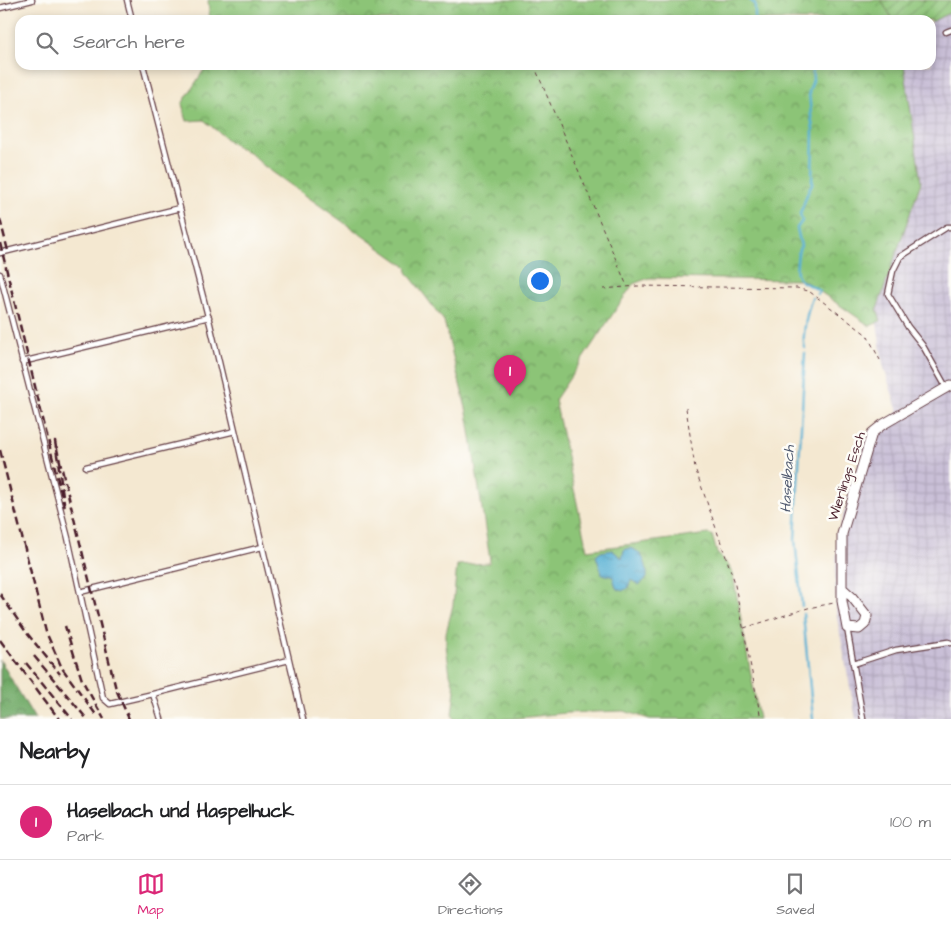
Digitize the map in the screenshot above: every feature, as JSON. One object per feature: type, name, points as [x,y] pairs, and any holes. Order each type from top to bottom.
[{"type":"street","name":"Wierlings Esch","points":[[848,628],[842,601],[842,534],[872,433],[882,425],[949,386]]},
{"type":"street","points":[[842,588],[867,616],[865,624],[859,628],[848,628]]},
{"type":"lane","points":[[0,8],[32,0]]},
{"type":"lane","points":[[127,0],[131,15]]},
{"type":"lane","points":[[144,70],[209,317],[303,719]]},
{"type":"lane","points":[[0,253],[180,208]]},
{"type":"lane","points":[[949,386],[908,327],[888,294],[893,271],[900,257],[947,227],[951,227]]},
{"type":"lane","points":[[0,274],[68,538],[103,698],[110,704],[289,660]]},
{"type":"lane","points":[[22,362],[209,317]]},
{"type":"lane","points":[[86,467],[235,430]]},
{"type":"lane","points":[[80,592],[262,547]]},
{"type":"lane","points":[[848,628],[863,719]]},
{"type":"lane","points":[[853,664],[896,650],[951,643]]},
{"type":"lane","points":[[153,694],[161,719]]},
{"type":"path","points":[[536,70],[628,286]]},
{"type":"path","points":[[603,288],[628,286],[757,286],[797,288],[810,292],[867,335],[880,360]]},
{"type":"path","points":[[686,408],[695,468],[734,580],[761,719]]},
{"type":"path","points":[[744,628],[808,608],[842,601]]},
{"type":"shaded area","points":[[951,0],[951,719],[856,719],[836,612],[835,580],[838,533],[868,433],[898,412],[883,365],[875,309],[921,184],[904,70],[936,70],[936,15]]},
{"type":"green space","points":[[208,0],[882,0],[891,15],[210,15]]},
{"type":"green space","points":[[881,0],[951,0],[951,12],[936,20],[936,15],[890,15]]},
{"type":"green space","points":[[204,70],[905,70],[921,182],[877,309],[881,321],[870,326],[803,280],[649,278],[633,284],[555,400],[587,550],[712,535],[717,553],[729,566],[733,575],[759,719],[650,719],[624,711],[566,713],[508,719],[454,719],[452,714],[455,690],[450,674],[446,633],[453,605],[457,565],[489,563],[490,560],[467,412],[444,321],[407,272],[408,268],[264,166],[249,152],[230,142],[204,120],[187,121],[182,104]]},
{"type":"green space","points":[[0,660],[35,719],[0,719]]},
{"type":"water","points":[[630,548],[638,552],[644,560],[647,578],[639,585],[631,580],[628,588],[622,591],[616,588],[613,577],[602,574],[596,556],[601,552],[612,550],[622,558],[624,550]]},
{"type":"waterway","name":"Haselbach","points":[[750,0],[755,4],[755,15]]},
{"type":"waterway","name":"Haselbach","points":[[812,70],[813,80],[809,92],[813,129],[812,184],[800,213],[802,221],[797,228],[801,246],[798,252],[797,275],[799,279],[820,291],[817,294]]},
{"type":"waterway","name":"Haselbach","points":[[805,348],[804,330],[812,298]]},
{"type":"waterway","name":"Haselbach","points":[[802,606],[795,540],[805,353]]},
{"type":"waterway","name":"Haselbach","points":[[803,614],[813,719]]},
{"type":"railway","points":[[0,219],[8,251]]},
{"type":"railway","points":[[0,243],[65,509],[55,441],[116,689],[129,719]]},
{"type":"railway","points":[[0,450],[46,632],[62,668],[97,716]]},
{"type":"railway","points":[[0,594],[26,632],[60,674]]},
{"type":"railway","points":[[65,626],[82,680],[104,719]]},
{"type":"railway","points":[[0,640],[59,719]]},
{"type":"railway","points":[[34,656],[87,719]]},
{"type":"railway","points":[[26,663],[72,719]]},
{"type":"place","name":"Haselbach und Haspelhuck","points":[[510,396]]}]
